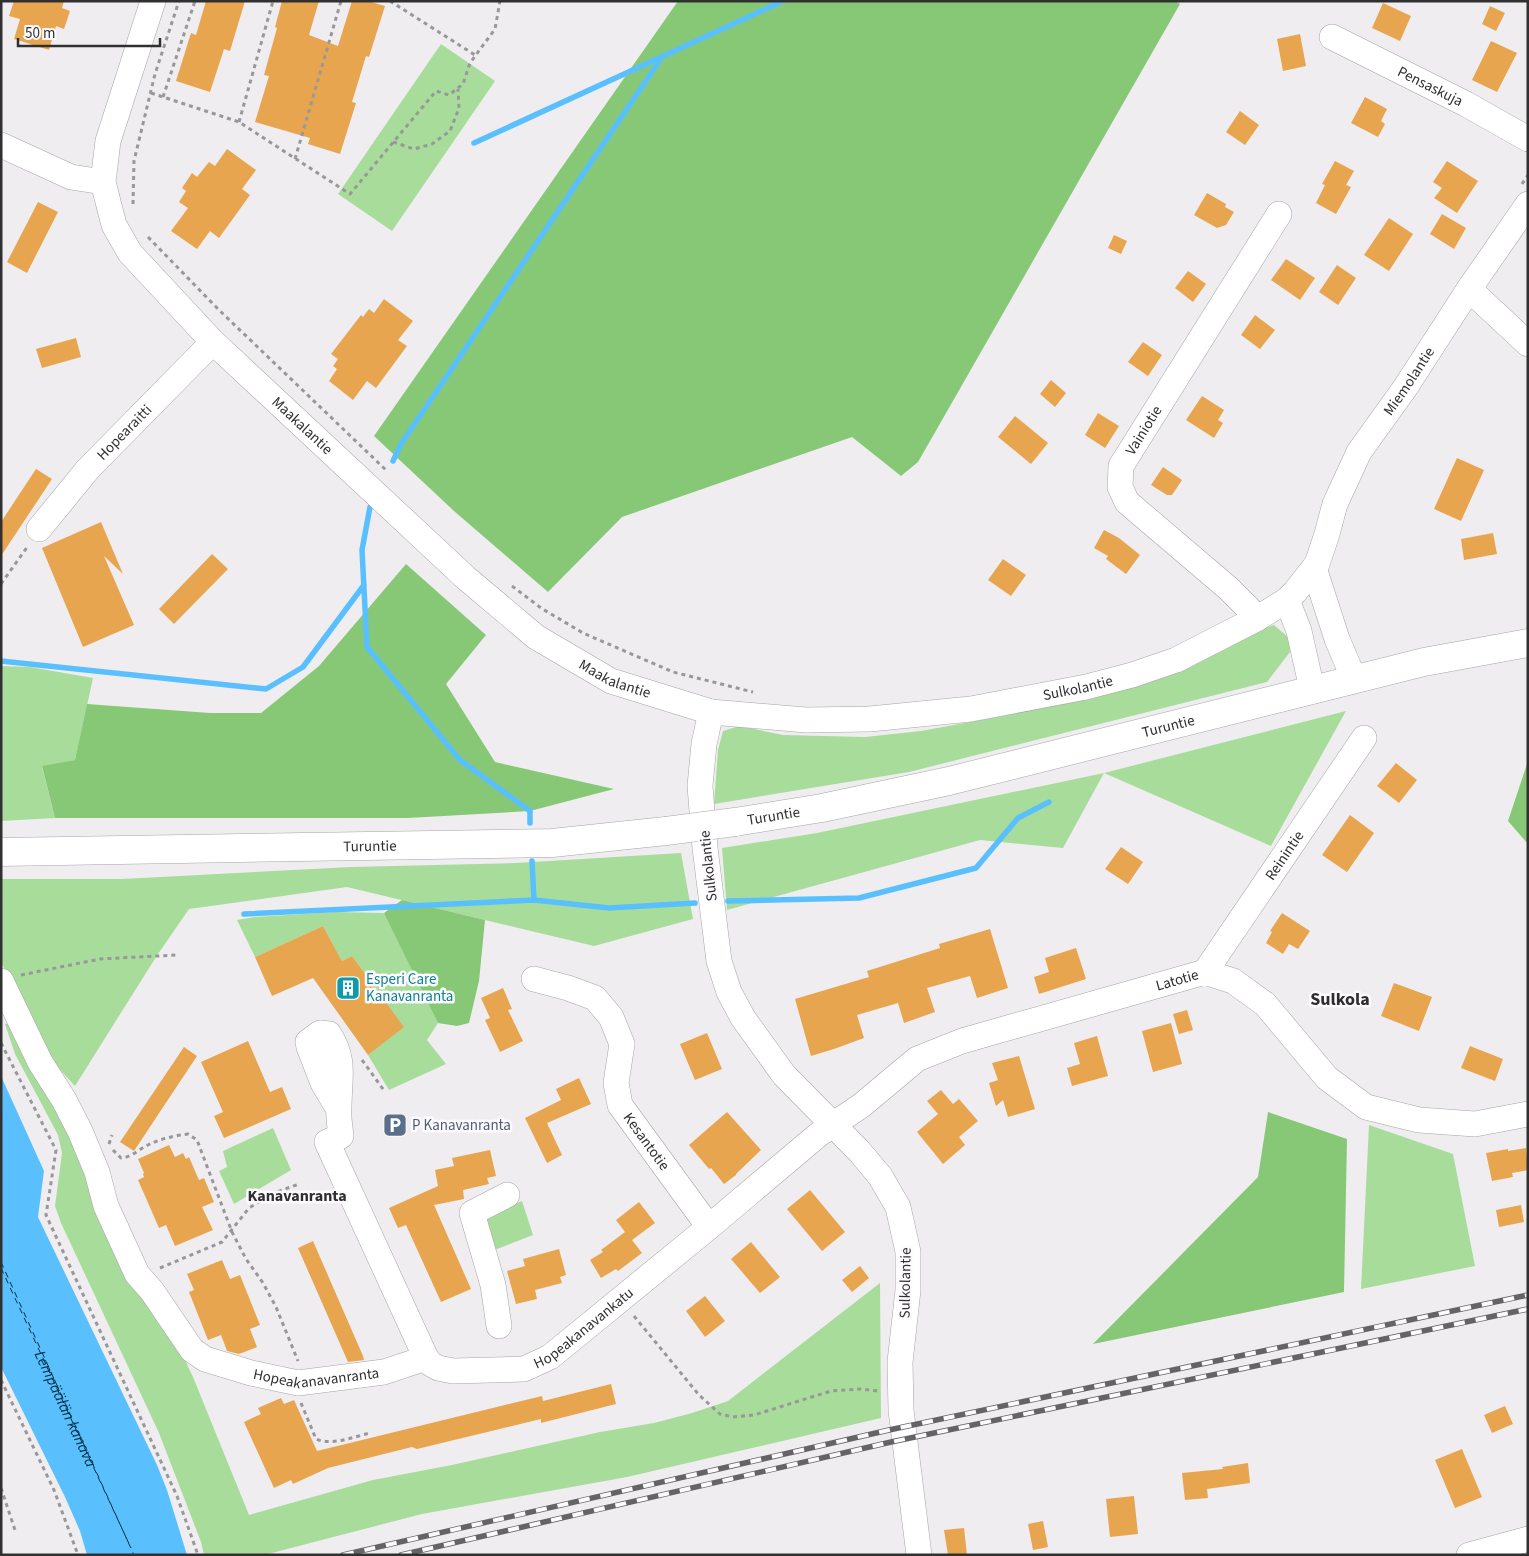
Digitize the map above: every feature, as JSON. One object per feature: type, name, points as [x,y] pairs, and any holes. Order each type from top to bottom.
[{"type":"main road","name":"Turuntie","points":[[1,852],[552,842],[735,822],[822,808],[948,781],[1424,662],[1528,643]]},
{"type":"street","name":"Maakalantie","points":[[153,1],[108,141],[103,182],[114,225],[130,252],[213,342],[459,571],[536,638],[611,681],[711,712]]},
{"type":"street","name":"Pensaskuja","points":[[1332,37],[1466,104],[1528,139]]},
{"type":"street","points":[[1,145],[71,177],[103,182]]},
{"type":"street","name":"Miemolantie","points":[[1286,600],[1295,592],[1314,568],[1327,534],[1335,504],[1359,452],[1405,388],[1469,289],[1523,198]]},
{"type":"street","name":"Vainiotie","points":[[1258,618],[1228,588],[1127,502],[1120,487],[1121,466],[1279,214]]},
{"type":"street","points":[[1469,289],[1528,344]]},
{"type":"street","name":"Hopearaitti","points":[[39,529],[88,469],[213,342]]},
{"type":"street","points":[[1314,568],[1337,639],[1354,679]]},
{"type":"street","points":[[1286,600],[1299,631],[1312,689]]},
{"type":"street","name":"Sulkolantie","points":[[919,1555],[901,1410],[900,1362],[908,1290],[908,1252],[898,1207],[880,1176],[859,1151],[784,1075],[763,1048],[743,1018],[719,961],[705,848],[700,786],[704,744],[711,712],[806,720],[870,718],[971,709],[1086,687],[1132,675],[1176,660],[1258,618],[1286,600]]},
{"type":"street","name":"Reinintie","points":[[1205,972],[1364,738]]},
{"type":"street","name":"Latotie","points":[[834,1125],[862,1105],[917,1060],[939,1050],[962,1041],[1205,972],[1232,981],[1265,1004],[1326,1078],[1366,1107],[1419,1120],[1475,1124],[1528,1114]]},
{"type":"street","points":[[10,978],[40,1062],[64,1100],[80,1131],[97,1172],[106,1206],[139,1276]]},
{"type":"street","name":"Kesantotie","points":[[534,979],[568,988],[595,998],[611,1017],[622,1044],[616,1083],[620,1105],[709,1227]]},
{"type":"street","points":[[338,1108],[341,1136],[327,1142],[426,1358]]},
{"type":"street","name":"Hopeakanavankatu","points":[[426,1358],[438,1368],[453,1371],[524,1370],[550,1356],[709,1227],[818,1135],[834,1125]]},
{"type":"street","points":[[499,1326],[493,1285],[472,1213],[507,1195]]},
{"type":"street","name":"Hopeakanavanranta","points":[[139,1276],[152,1291],[192,1350],[206,1359],[251,1373],[299,1382],[384,1372],[426,1358]]},
{"type":"street","points":[[1469,1555],[1528,1539]]},
{"type":"path","points":[[134,210],[132,185],[134,161],[150,93],[179,1]]},
{"type":"path","points":[[163,97],[195,1]]},
{"type":"path","points":[[239,122],[273,1]]},
{"type":"path","points":[[295,159],[341,1]]},
{"type":"path","points":[[390,1],[475,55]]},
{"type":"path","points":[[150,93],[239,122],[350,194],[436,91],[448,95],[463,84],[470,62],[495,29],[500,1]]},
{"type":"path","points":[[393,142],[414,150],[432,144],[450,131],[459,108],[458,88]]},
{"type":"path","points":[[1523,198],[1528,175]]},
{"type":"path","points":[[145,235],[219,310],[389,474]]},
{"type":"path","points":[[1,584],[39,529]]},
{"type":"path","points":[[512,585],[541,608],[592,637],[673,672],[757,693]]},
{"type":"path","points":[[10,978],[100,958],[176,955]]},
{"type":"path","points":[[1,1043],[56,1150],[46,1215],[177,1496],[198,1555]]},
{"type":"path","points":[[112,1135],[109,1143],[121,1158],[125,1158],[145,1146],[173,1136],[188,1134],[197,1140],[232,1232],[246,1259],[263,1283],[276,1307],[316,1439],[323,1442],[332,1442],[370,1433]]},
{"type":"path","points":[[139,1276],[222,1242],[232,1232],[249,1208],[274,1193],[299,1184]]},
{"type":"path","points":[[629,1310],[699,1395],[720,1414],[733,1417],[754,1415],[832,1391],[860,1389],[887,1392]]},
{"type":"path","points":[[1,1380],[54,1490],[78,1555]]},
{"type":"path","points":[[1,1488],[15,1530]]},
{"type":"green space","points":[[678,1],[1175,1],[1180,4],[918,462],[901,476],[852,437],[622,517],[548,592],[454,511],[374,436]]},
{"type":"green space","points":[[441,44],[495,81],[392,231],[338,194]]},
{"type":"green space","points":[[406,564],[486,635],[446,684],[495,762],[614,789],[530,811],[408,818],[55,818],[42,766],[75,760],[87,704],[210,713],[261,713],[319,666]]},
{"type":"green space","points":[[1274,625],[1289,638],[1290,652],[1267,682],[909,772],[714,804],[718,750],[723,731],[739,726],[783,735],[865,737],[921,731],[1003,716],[1094,697],[1241,636]]},
{"type":"green space","points":[[1,666],[30,667],[93,678],[75,760],[42,767],[55,818],[1,821]]},
{"type":"green space","points":[[1346,711],[1271,846],[1104,773]]},
{"type":"green space","points":[[1528,761],[1528,844],[1508,821]]},
{"type":"green space","points":[[1104,773],[1063,848],[980,840],[727,910],[722,848],[817,833]]},
{"type":"green space","points":[[681,853],[693,919],[594,946],[347,887],[189,909],[156,957],[75,1086],[40,1048],[1,961],[1,879],[122,879],[351,867],[516,863]]},
{"type":"green space","points":[[402,900],[485,920],[479,981],[469,1023],[457,1026],[438,1023],[384,913]]},
{"type":"green space","points":[[334,912],[384,913],[409,956],[438,1023],[427,1040],[446,1064],[389,1090],[368,1055],[403,1026],[352,956],[342,961],[323,926],[255,957],[237,920],[255,917]]},
{"type":"green space","points":[[11,1023],[168,1324],[193,1377],[249,1515],[373,1480],[452,1465],[600,1432],[654,1423],[728,1401],[880,1283],[881,1418],[627,1477],[422,1514],[264,1555],[204,1555],[201,1542],[159,1433],[61,1223],[55,1206],[62,1153],[58,1135],[15,1054],[5,1024]]},
{"type":"green space","points":[[1268,1112],[1347,1139],[1344,1292],[1093,1344],[1258,1177]]},
{"type":"green space","points":[[1369,1125],[1453,1154],[1475,1266],[1361,1289]]},
{"type":"green space","points":[[273,1128],[291,1170],[234,1204],[219,1171],[227,1167],[223,1151]]},
{"type":"green space","points":[[522,1201],[533,1235],[492,1251],[482,1217]]},
{"type":"water","name":"Lempäälän kanava","points":[[1,1076],[44,1171],[38,1217],[157,1465],[167,1490],[187,1555],[87,1555],[80,1531],[65,1497],[1,1367]]},
{"type":"building","points":[[14,1],[64,1],[62,8],[70,11],[64,29],[56,26],[49,50],[14,39],[20,19],[9,16]]},
{"type":"building","points":[[206,1],[245,1],[230,51],[224,49],[210,92],[176,81],[191,33],[196,35]]},
{"type":"building","points":[[282,1],[319,1],[309,35],[338,46],[352,1],[368,1],[385,6],[369,57],[366,56],[352,102],[356,103],[340,154],[308,144],[310,138],[255,122],[269,76],[264,75],[277,28],[275,27]]},
{"type":"building","points":[[1383,3],[1411,16],[1400,41],[1372,28]]},
{"type":"building","points":[[1490,6],[1505,13],[1496,31],[1482,24]]},
{"type":"building","points":[[1300,34],[1306,66],[1283,71],[1277,39]]},
{"type":"building","points":[[1491,41],[1517,53],[1497,92],[1472,80]]},
{"type":"building","points":[[1365,97],[1387,109],[1381,121],[1385,124],[1378,137],[1351,123]]},
{"type":"building","points":[[1240,111],[1259,125],[1245,145],[1226,132]]},
{"type":"building","points":[[227,149],[256,170],[242,189],[250,195],[219,238],[210,231],[197,249],[171,231],[188,208],[179,202],[186,191],[182,188],[192,173],[197,177],[209,162],[215,166]]},
{"type":"building","points":[[1335,161],[1354,171],[1346,185],[1351,187],[1336,214],[1316,203],[1325,185],[1322,184]]},
{"type":"building","points":[[1447,161],[1478,181],[1457,213],[1434,198],[1442,188],[1433,182]]},
{"type":"building","points":[[1207,193],[1226,204],[1225,207],[1234,212],[1226,225],[1217,228],[1194,215]]},
{"type":"building","points":[[38,202],[58,212],[27,273],[7,262]]},
{"type":"building","points":[[1442,214],[1466,228],[1454,249],[1430,234]]},
{"type":"building","points":[[1389,218],[1413,234],[1389,271],[1364,255]]},
{"type":"building","points":[[1114,235],[1127,241],[1121,254],[1108,248]]},
{"type":"building","points":[[1286,259],[1315,278],[1300,300],[1271,280]]},
{"type":"building","points":[[1337,265],[1356,278],[1338,305],[1319,292]]},
{"type":"building","points":[[1188,271],[1206,284],[1193,302],[1175,288]]},
{"type":"building","points":[[384,299],[413,321],[398,340],[407,346],[376,388],[367,381],[353,400],[329,381],[337,369],[333,366],[338,359],[331,354],[361,315],[363,317],[369,309],[374,313]]},
{"type":"building","points":[[1255,315],[1275,330],[1260,349],[1241,335]]},
{"type":"building","points":[[76,338],[81,357],[42,368],[36,349]]},
{"type":"building","points":[[1143,342],[1162,355],[1148,376],[1128,362]]},
{"type":"building","points":[[1051,380],[1066,393],[1055,407],[1040,394]]},
{"type":"building","points":[[1202,396],[1224,410],[1218,420],[1223,423],[1214,438],[1186,420]]},
{"type":"building","points":[[1098,413],[1119,426],[1105,448],[1085,435]]},
{"type":"building","points":[[1015,416],[1048,443],[1031,464],[998,437]]},
{"type":"building","points":[[1457,458],[1484,470],[1461,521],[1434,509]]},
{"type":"building","points":[[1163,467],[1182,480],[1172,495],[1167,495],[1151,485]]},
{"type":"building","points":[[36,469],[52,479],[1,556],[1,522]]},
{"type":"building","points":[[101,522],[123,574],[104,556],[134,625],[83,647],[42,548]]},
{"type":"building","points":[[1104,530],[1119,538],[1140,555],[1126,574],[1106,559],[1108,556],[1094,548]]},
{"type":"building","points":[[1493,533],[1497,554],[1464,560],[1461,539]]},
{"type":"building","points":[[212,554],[228,569],[174,624],[159,609]]},
{"type":"building","points":[[1003,559],[1026,575],[1011,596],[988,580]]},
{"type":"building","points":[[1396,763],[1417,780],[1399,803],[1377,786]]},
{"type":"building","points":[[1350,815],[1374,833],[1347,872],[1322,855]]},
{"type":"building","points":[[1121,847],[1143,862],[1128,884],[1105,869]]},
{"type":"building","points":[[1282,913],[1310,931],[1298,949],[1289,944],[1283,954],[1266,943],[1272,932],[1270,931]]},
{"type":"building","name":"Esperi Care Kanavanranta","points":[[323,926],[342,961],[352,956],[404,1027],[368,1055],[313,978],[272,996],[255,957]]},
{"type":"building","points":[[990,929],[1008,988],[977,998],[970,976],[927,988],[935,1012],[904,1023],[898,1003],[857,1015],[864,1038],[811,1056],[795,999],[869,977],[867,971],[940,948],[939,944]]},
{"type":"building","points":[[1076,948],[1086,979],[1039,994],[1034,977],[1049,972],[1045,958]]},
{"type":"building","points":[[1394,983],[1432,997],[1419,1031],[1381,1016]]},
{"type":"building","points":[[503,988],[512,1009],[508,1010],[523,1041],[500,1052],[485,1020],[490,1018],[481,998]]},
{"type":"building","points":[[1187,1010],[1193,1030],[1179,1034],[1173,1014]]},
{"type":"building","points":[[1171,1023],[1182,1064],[1153,1072],[1142,1031]]},
{"type":"building","points":[[707,1033],[722,1069],[695,1080],[680,1044]]},
{"type":"building","points":[[1097,1036],[1108,1076],[1072,1086],[1067,1068],[1080,1064],[1074,1043]]},
{"type":"building","points":[[248,1041],[270,1092],[282,1087],[291,1109],[224,1138],[214,1116],[223,1112],[201,1062]]},
{"type":"building","points":[[1470,1046],[1503,1059],[1495,1081],[1461,1068]]},
{"type":"building","points":[[184,1047],[197,1056],[134,1151],[120,1142]]},
{"type":"building","points":[[1019,1056],[1035,1109],[1008,1117],[1003,1100],[996,1106],[989,1083],[998,1080],[992,1063]]},
{"type":"building","points":[[579,1078],[591,1104],[547,1123],[562,1155],[547,1163],[525,1118],[561,1100],[556,1089]]},
{"type":"building","points":[[941,1090],[953,1104],[959,1099],[978,1121],[959,1137],[965,1145],[943,1164],[917,1132],[938,1114],[927,1101]]},
{"type":"building","points":[[727,1112],[761,1150],[724,1184],[689,1145]]},
{"type":"building","points":[[169,1145],[175,1157],[183,1153],[186,1159],[189,1157],[199,1180],[204,1178],[214,1202],[202,1207],[213,1230],[175,1246],[166,1225],[159,1228],[138,1180],[144,1177],[144,1173],[138,1159]]},
{"type":"building","points":[[1526,1148],[1528,1170],[1512,1173],[1513,1177],[1492,1181],[1486,1153]]},
{"type":"building","points":[[490,1150],[496,1176],[487,1178],[489,1184],[463,1190],[464,1199],[434,1205],[471,1289],[441,1302],[406,1225],[398,1228],[389,1208],[438,1186],[435,1170],[454,1166],[452,1158]]},
{"type":"building","points":[[810,1190],[845,1232],[822,1251],[787,1209]]},
{"type":"building","points":[[639,1202],[655,1223],[632,1240],[642,1253],[618,1271],[616,1269],[601,1278],[590,1260],[603,1252],[601,1250],[625,1232],[616,1220]]},
{"type":"building","points":[[1521,1205],[1524,1222],[1499,1227],[1496,1210]]},
{"type":"building","points":[[313,1241],[364,1360],[348,1362],[298,1248]]},
{"type":"building","points":[[751,1242],[780,1277],[760,1293],[731,1259]]},
{"type":"building","points":[[559,1249],[566,1275],[560,1277],[562,1283],[535,1290],[537,1299],[516,1304],[507,1271],[525,1266],[523,1259]]},
{"type":"building","points":[[222,1260],[230,1279],[240,1275],[260,1325],[250,1329],[257,1347],[239,1354],[227,1351],[221,1335],[208,1340],[189,1292],[194,1290],[187,1274]]},
{"type":"building","points":[[860,1266],[869,1278],[852,1292],[842,1280]]},
{"type":"building","points":[[705,1296],[725,1321],[705,1337],[686,1311]]},
{"type":"building","points":[[611,1384],[616,1404],[541,1423],[541,1419],[417,1449],[412,1447],[328,1468],[293,1484],[291,1480],[274,1488],[244,1422],[261,1414],[258,1408],[281,1398],[284,1404],[294,1400],[317,1451],[542,1396],[543,1401]]},
{"type":"building","points":[[1505,1406],[1513,1424],[1492,1433],[1484,1415]]},
{"type":"building","points":[[1462,1449],[1482,1497],[1455,1508],[1435,1460]]},
{"type":"building","points":[[1248,1463],[1250,1483],[1207,1489],[1208,1498],[1185,1500],[1182,1473],[1223,1469],[1222,1467]]},
{"type":"building","points":[[1134,1496],[1138,1534],[1110,1537],[1106,1499]]},
{"type":"building","points":[[1043,1521],[1048,1547],[1033,1550],[1028,1524]]},
{"type":"building","points":[[964,1528],[967,1555],[948,1555],[944,1530]]},
{"type":"waterway","points":[[474,143],[783,1]]},
{"type":"waterway","points":[[393,461],[401,444],[662,57]]},
{"type":"waterway","points":[[370,507],[362,550],[367,647],[460,760],[530,811],[530,823]]},
{"type":"waterway","points":[[1,661],[266,689],[303,667],[364,585]]},
{"type":"waterway","points":[[728,901],[859,898],[976,868],[1018,818],[1049,802]]},
{"type":"waterway","points":[[244,914],[534,900],[532,861]]},
{"type":"waterway","points":[[534,900],[609,908],[695,903]]},
{"type":"ferry route","points":[[1,1262],[134,1555]]},
{"type":"ferry route","points":[[1,1268],[131,1548]]},
{"type":"railway","points":[[343,1555],[889,1430],[1528,1295]]},
{"type":"railway","points":[[401,1555],[891,1442],[1528,1309]]},
{"type":"place","name":"Esperi Care Kanavanranta","points":[[348,988]]},
{"type":"place","name":"P Kanavanranta","points":[[395,1125]]},
{"type":"district","name":"Sulkola","points":[[1340,999]]},
{"type":"district","name":"Kanavanranta","points":[[297,1195]]}]
